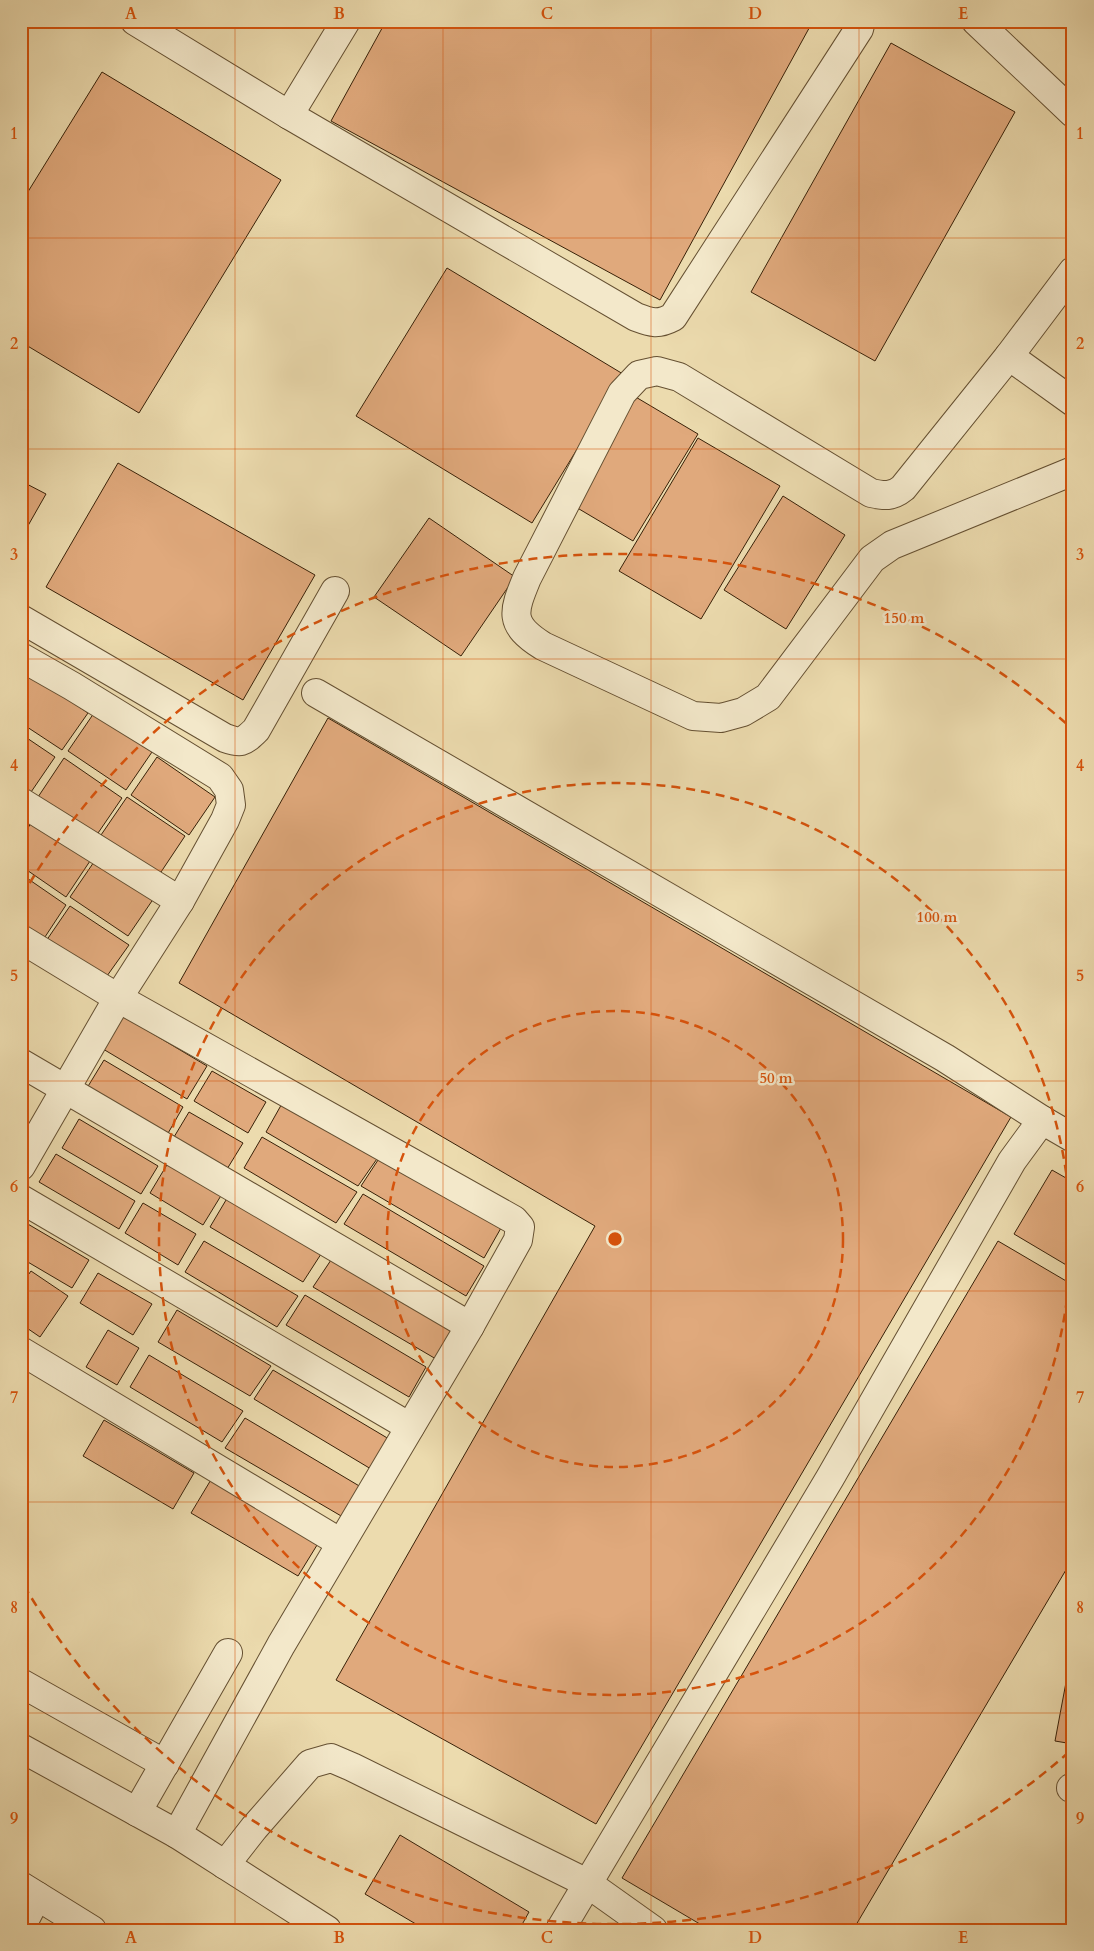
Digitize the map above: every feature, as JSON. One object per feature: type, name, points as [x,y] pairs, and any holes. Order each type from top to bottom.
[{"type":"street","points":[[135,21],[289,115],[636,317],[648,322],[662,323],[673,317],[859,30],[861,21]]},
{"type":"street","points":[[289,115],[346,21]]},
{"type":"street","points":[[976,21],[1073,113]]},
{"type":"street","points":[[1073,271],[1009,356],[904,488],[895,495],[883,496],[871,493],[679,377],[658,371],[639,375],[622,393],[526,578],[516,607],[517,623],[526,636],[552,650],[693,716],[721,718],[743,712],[768,696],[872,559],[881,552],[892,545],[1073,471]]},
{"type":"street","points":[[1009,356],[1073,402]]},
{"type":"street","points":[[21,619],[225,738],[236,742],[243,742],[256,730],[335,591]]},
{"type":"street","points":[[21,657],[72,686],[220,777],[229,790],[231,805],[225,820],[180,901],[118,998],[21,1166]]},
{"type":"street","points":[[316,693],[945,1058],[1073,1138]]},
{"type":"street","points":[[21,802],[180,901]]},
{"type":"street","points":[[21,940],[118,998],[514,1220],[520,1227],[518,1240],[470,1326],[281,1645],[177,1834]]},
{"type":"street","points":[[21,1063],[470,1326]]},
{"type":"street","points":[[560,1930],[830,1478],[1012,1161],[1042,1120]]},
{"type":"street","points":[[21,1199],[410,1427]]},
{"type":"street","points":[[21,1351],[342,1543]]},
{"type":"street","points":[[137,1812],[228,1653]]},
{"type":"street","points":[[21,1684],[165,1764]]},
{"type":"street","points":[[21,1748],[177,1834],[327,1930]]},
{"type":"street","points":[[225,1864],[310,1764],[331,1758],[587,1883],[653,1930]]},
{"type":"street","points":[[21,1927],[29,1891],[92,1930]]},
{"type":"building","points":[[386,21],[813,21],[660,300],[331,121]]},
{"type":"building","points":[[891,43],[1015,112],[875,361],[751,292]]},
{"type":"building","points":[[102,72],[281,180],[139,413],[21,342],[21,203]]},
{"type":"building","points":[[21,88],[28,92],[21,105]]},
{"type":"building","points":[[447,268],[623,374],[532,523],[356,416]]},
{"type":"building","points":[[634,396],[698,434],[633,541],[569,503]]},
{"type":"building","points":[[698,438],[780,486],[701,619],[619,571]]},
{"type":"building","points":[[118,463],[315,575],[243,700],[46,587]]},
{"type":"building","points":[[21,481],[46,494],[21,538]]},
{"type":"building","points":[[783,496],[845,535],[786,629],[724,590]]},
{"type":"building","points":[[429,518],[515,577],[461,656],[374,597]]},
{"type":"building","points":[[30,673],[88,713],[62,750],[21,723],[21,686]]},
{"type":"building","points":[[94,713],[152,752],[126,790],[68,751]]},
{"type":"building","points":[[328,718],[1011,1117],[596,1824],[336,1680],[595,1226],[179,983]]},
{"type":"building","points":[[21,734],[55,757],[29,795],[21,790]]},
{"type":"building","points":[[157,757],[215,797],[189,835],[131,795]]},
{"type":"building","points":[[64,758],[122,798],[96,836],[38,797]]},
{"type":"building","points":[[127,797],[185,836],[159,875],[101,835]]},
{"type":"building","points":[[21,815],[30,821],[21,833]]},
{"type":"building","points":[[34,819],[92,858],[66,897],[21,866],[21,838]]},
{"type":"building","points":[[96,859],[154,898],[128,936],[70,897]]},
{"type":"building","points":[[21,874],[66,905],[41,943],[21,930]]},
{"type":"building","points":[[70,906],[129,945],[102,983],[44,944]]},
{"type":"building","points":[[118,1013],[207,1066],[187,1099],[98,1046]]},
{"type":"building","points":[[104,1060],[183,1107],[167,1135],[87,1088]]},
{"type":"building","points":[[212,1071],[266,1102],[248,1133],[194,1101]]},
{"type":"building","points":[[284,1100],[379,1156],[358,1186],[266,1132]]},
{"type":"building","points":[[189,1112],[243,1143],[224,1174],[171,1142]]},
{"type":"building","points":[[79,1119],[158,1166],[141,1194],[62,1148]]},
{"type":"building","points":[[262,1137],[357,1192],[336,1223],[244,1168]]},
{"type":"building","points":[[56,1154],[135,1201],[119,1229],[39,1182]]},
{"type":"building","points":[[380,1157],[501,1228],[484,1258],[361,1186]]},
{"type":"building","points":[[168,1163],[222,1194],[203,1225],[150,1193]]},
{"type":"building","points":[[1052,1170],[1073,1182],[1073,1269],[1014,1234]]},
{"type":"building","points":[[363,1194],[484,1266],[466,1296],[344,1224]]},
{"type":"building","points":[[229,1195],[323,1251],[303,1282],[210,1227]]},
{"type":"building","points":[[143,1203],[196,1234],[178,1265],[125,1233]]},
{"type":"building","points":[[21,1220],[89,1260],[72,1288],[21,1258]]},
{"type":"building","points":[[204,1241],[298,1296],[277,1327],[185,1272]]},
{"type":"building","points":[[998,1241],[1073,1285],[1073,1558],[853,1930],[710,1930],[622,1878]]},
{"type":"building","points":[[333,1257],[454,1329],[436,1359],[313,1287]]},
{"type":"building","points":[[31,1271],[68,1296],[40,1337],[21,1324],[21,1285]]},
{"type":"building","points":[[98,1273],[152,1304],[133,1335],[80,1303]]},
{"type":"building","points":[[305,1295],[426,1367],[409,1397],[286,1325]]},
{"type":"building","points":[[177,1310],[271,1366],[250,1396],[158,1342]]},
{"type":"building","points":[[108,1330],[139,1348],[117,1385],[86,1367]]},
{"type":"building","points":[[149,1355],[243,1411],[222,1442],[130,1387]]},
{"type":"building","points":[[273,1370],[394,1442],[376,1472],[254,1399]]},
{"type":"building","points":[[245,1418],[366,1490],[348,1520],[225,1448]]},
{"type":"building","points":[[104,1420],[194,1473],[173,1509],[83,1456]]},
{"type":"building","points":[[215,1473],[322,1537],[298,1576],[191,1513]]},
{"type":"building","points":[[1073,1645],[1073,1744],[1055,1741]]},
{"type":"building","points":[[400,1835],[529,1912],[519,1930],[426,1930],[365,1894]]},
{"type":"building","points":[[1073,1912],[1073,1930],[1063,1930]]}]
